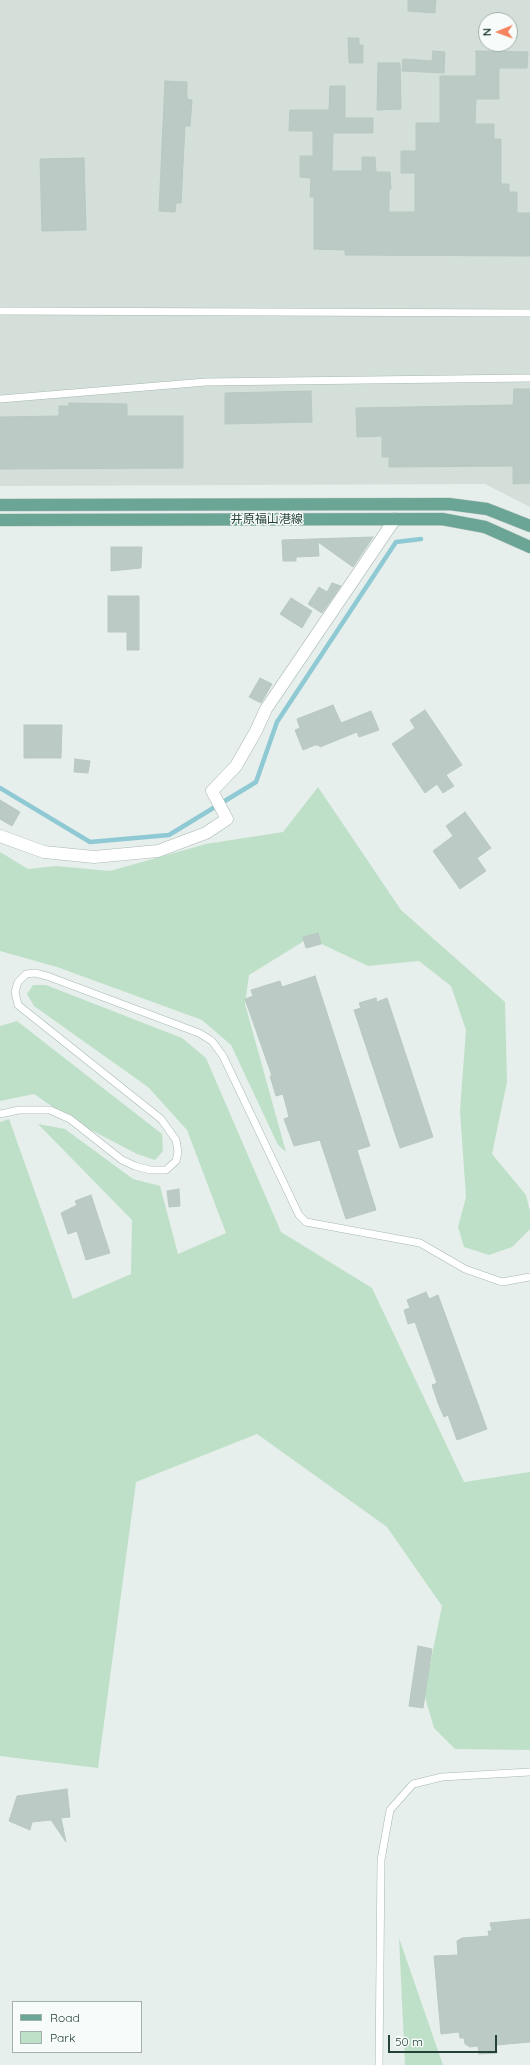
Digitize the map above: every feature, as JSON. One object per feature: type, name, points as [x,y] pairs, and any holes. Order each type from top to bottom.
[{"type":"main road","name":"井原福山港線","points":[[0,505],[449,504],[487,509],[530,526]]},
{"type":"main road","name":"井原福山港線","points":[[0,520],[442,519],[485,527],[530,547]]},
{"type":"street","points":[[0,836],[44,852],[94,857],[158,851],[206,833],[227,819],[212,791],[236,766],[256,731],[266,709],[395,519]]},
{"type":"lane","points":[[0,311],[530,313]]},
{"type":"lane","points":[[0,399],[206,382],[530,378]]},
{"type":"lane","points":[[0,1114],[19,1110],[50,1110],[70,1119],[122,1160],[135,1166],[150,1170],[166,1170],[176,1161],[178,1152],[176,1140],[161,1119],[18,1005],[15,992],[18,982],[26,974],[35,973],[47,976],[199,1033],[212,1041],[223,1056],[299,1215],[306,1222],[420,1243],[465,1269],[502,1282],[530,1277]]},
{"type":"lane","points":[[379,2065],[381,1860],[390,1810],[413,1784],[442,1777],[530,1772]]},
{"type":"shaded area","points":[[0,0],[530,0],[530,507],[485,484],[0,486]]},
{"type":"green space","points":[[318,787],[401,910],[505,1002],[507,1082],[492,1154],[526,1195],[530,1212],[530,1229],[512,1247],[489,1255],[464,1247],[458,1227],[466,1197],[460,1111],[466,1030],[451,986],[419,961],[368,966],[309,938],[249,975],[245,1004],[286,1152],[278,1145],[231,1045],[202,1020],[57,967],[0,951],[0,852],[28,869],[56,866],[110,871],[206,844],[283,832]]},
{"type":"green space","points":[[33,985],[46,985],[182,1038],[206,1058],[281,1232],[372,1288],[464,1482],[530,1472],[530,1750],[455,1749],[434,1728],[424,1694],[442,1606],[387,1527],[257,1434],[136,1482],[98,1768],[0,1756],[0,1122],[9,1119],[73,1299],[131,1274],[132,1220],[38,1124],[65,1129],[133,1179],[160,1186],[178,1254],[226,1233],[187,1130],[148,1087],[34,1006],[27,994]]},
{"type":"green space","points":[[17,1021],[162,1134],[163,1151],[155,1160],[137,1154],[70,1119],[34,1094],[0,1101],[0,1026]]},
{"type":"green space","points":[[399,1938],[443,2065],[405,2065]]},
{"type":"building","points":[[408,0],[436,0],[435,13],[408,11]]},
{"type":"building","points":[[348,38],[359,38],[359,45],[363,45],[363,63],[349,63]]},
{"type":"building","points":[[433,51],[445,52],[444,73],[402,71],[403,59],[432,61]]},
{"type":"building","points":[[476,51],[528,52],[527,68],[499,68],[499,99],[476,99],[475,124],[494,124],[494,139],[501,139],[501,184],[509,184],[509,192],[517,192],[517,213],[530,213],[530,256],[345,255],[345,250],[314,249],[314,197],[310,197],[311,178],[300,177],[300,156],[313,156],[313,131],[289,131],[290,110],[329,110],[330,86],[345,86],[345,118],[373,118],[373,133],[333,133],[332,171],[362,171],[362,157],[375,157],[376,172],[390,172],[391,189],[389,189],[389,212],[415,212],[415,173],[401,173],[401,151],[416,151],[416,123],[440,123],[440,76],[476,76]]},
{"type":"building","points":[[378,63],[400,63],[401,109],[377,110]]},
{"type":"building","points":[[165,81],[187,82],[187,99],[192,100],[190,126],[185,126],[181,203],[176,203],[175,212],[159,211]]},
{"type":"building","points":[[84,158],[86,230],[42,231],[40,159]]},
{"type":"building","points":[[514,389],[530,389],[530,483],[513,484],[513,466],[389,467],[389,457],[382,457],[382,436],[357,437],[356,408],[513,405]]},
{"type":"building","points":[[311,391],[312,422],[225,424],[225,393]]},
{"type":"building","points":[[69,403],[127,404],[127,416],[183,416],[183,468],[0,469],[0,417],[59,416],[59,406],[69,406]]},
{"type":"building","points":[[373,537],[353,567],[318,542],[319,556],[296,557],[296,561],[283,561],[282,540]]},
{"type":"building","points":[[111,547],[142,547],[141,568],[111,571]]},
{"type":"building","points":[[332,583],[341,586],[322,613],[308,604],[319,587],[327,592]]},
{"type":"building","points":[[108,596],[139,596],[139,650],[127,650],[127,632],[108,632]]},
{"type":"building","points":[[291,598],[312,611],[302,628],[280,614]]},
{"type":"building","points":[[260,678],[272,684],[261,703],[249,697]]},
{"type":"building","points":[[333,705],[341,723],[371,711],[379,730],[359,737],[357,732],[320,747],[319,745],[315,745],[303,750],[295,730],[300,728],[297,719]]},
{"type":"building","points":[[425,710],[462,765],[446,775],[454,786],[443,793],[437,784],[425,793],[392,744],[415,728],[410,720]]},
{"type":"building","points":[[24,725],[62,725],[61,758],[24,758]]},
{"type":"building","points":[[75,759],[90,761],[88,773],[74,772]]},
{"type":"building","points":[[0,800],[20,812],[12,826],[0,819]]},
{"type":"building","points":[[465,812],[491,848],[477,858],[486,871],[460,889],[433,851],[453,836],[446,826]]},
{"type":"building","points":[[318,933],[321,944],[306,948],[303,937]]},
{"type":"building","points":[[315,976],[370,1146],[357,1150],[376,1210],[346,1219],[320,1140],[294,1146],[284,1119],[289,1117],[283,1094],[276,1096],[270,1076],[272,1076],[245,999],[253,996],[251,990],[280,981],[282,987]]},
{"type":"building","points":[[376,998],[377,1002],[387,998],[433,1137],[400,1148],[354,1010],[361,1008],[359,1003]]},
{"type":"building","points":[[179,1189],[180,1206],[169,1207],[167,1191]]},
{"type":"building","points":[[91,1195],[110,1253],[86,1260],[77,1231],[68,1234],[61,1213],[77,1205],[75,1201]]},
{"type":"building","points":[[426,1292],[429,1299],[438,1295],[487,1429],[457,1440],[448,1415],[444,1417],[438,1403],[432,1385],[437,1383],[415,1322],[408,1324],[404,1310],[410,1308],[407,1300]]},
{"type":"building","points":[[418,1646],[432,1649],[423,1708],[409,1706]]},
{"type":"building","points":[[67,1789],[70,1817],[61,1818],[66,1842],[51,1820],[32,1822],[30,1830],[9,1821],[17,1796]]},
{"type":"building","points":[[530,1919],[530,2042],[496,2045],[497,2053],[479,2054],[478,2046],[470,2047],[465,2044],[464,2038],[460,2038],[459,2032],[441,2034],[434,1956],[458,1955],[457,1941],[462,1938],[489,1936],[488,1931],[492,1931],[490,1923]]},
{"type":"waterway","points":[[0,788],[90,842],[169,835],[256,782],[277,722],[396,542],[421,539]]}]
